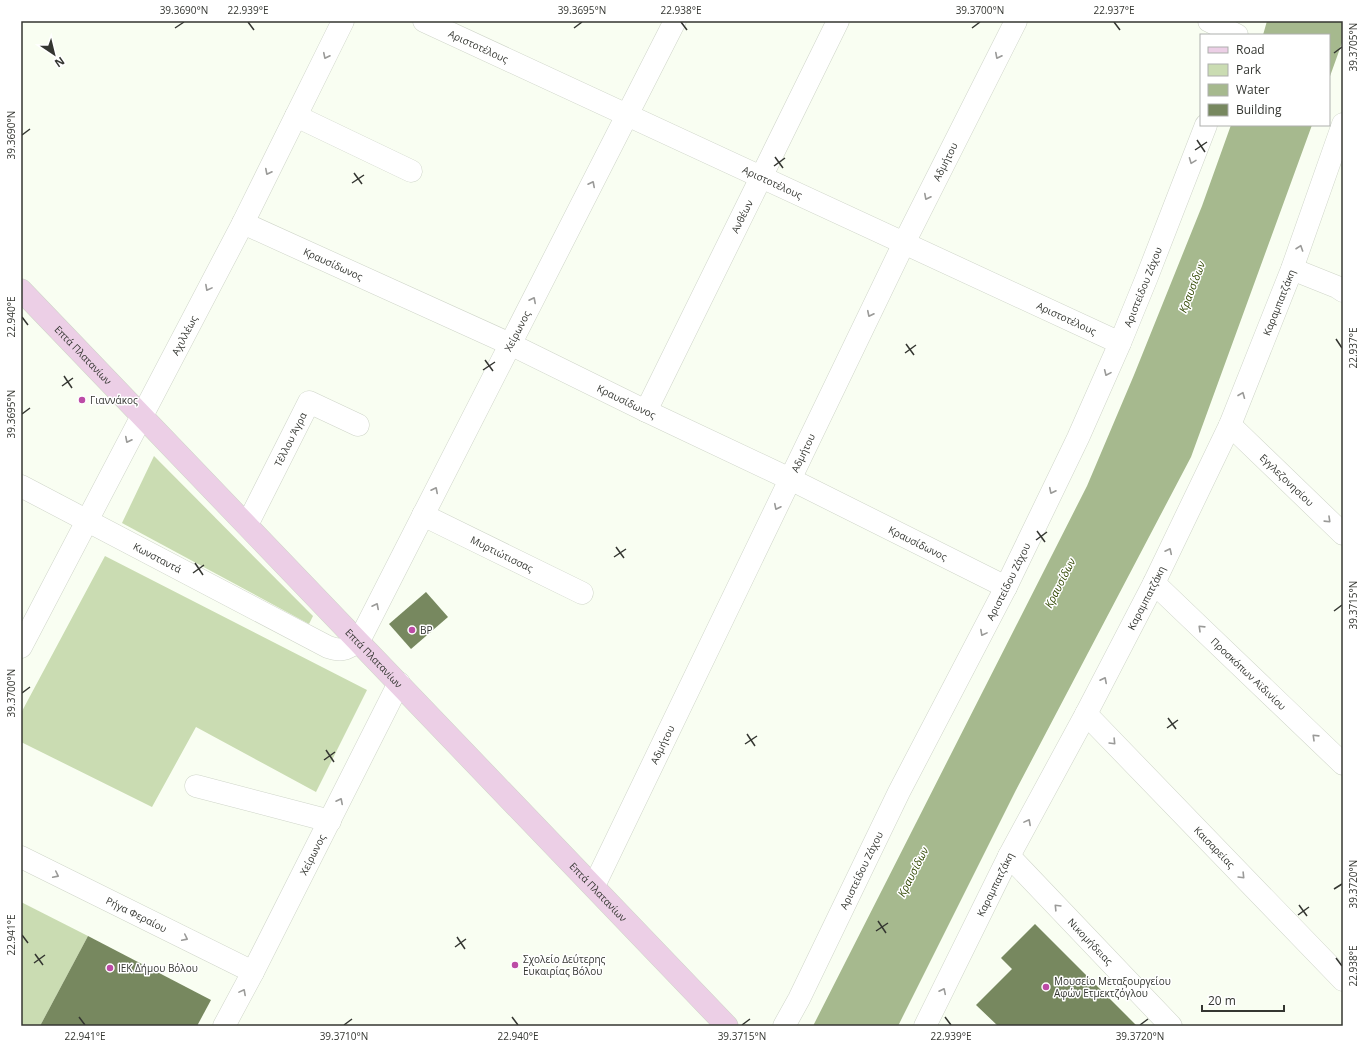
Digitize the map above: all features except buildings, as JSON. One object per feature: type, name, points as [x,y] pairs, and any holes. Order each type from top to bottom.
[{"type":"street","name":"Αχιλλέως","points":[[21,647],[141,415],[243,223],[343,21]]},
{"type":"street","name":"Αριστοτέλους","points":[[424,21],[1120,343]]},
{"type":"street","name":"Χείρωνος","points":[[359,641],[675,21]]},
{"type":"street","name":"Ανθέων","points":[[646,410],[838,21]]},
{"type":"street","name":"Αδμήτου","points":[[594,886],[904,243],[1016,21]]},
{"type":"street","points":[[1209,21],[1235,34]]},
{"type":"street","points":[[1241,34],[1246,21]]},
{"type":"street","points":[[296,116],[411,171]]},
{"type":"street","name":"Καραμπατζάκη","points":[[925,1026],[1009,856],[1086,714],[1154,583],[1230,425],[1338,156],[1343,124]]},
{"type":"street","name":"Αριστείδου Ζάχου","points":[[784,1026],[899,792],[1006,587],[1078,438],[1147,277],[1206,126]]},
{"type":"street","name":"Κραυσίδωνος","points":[[243,223],[510,344],[790,479],[1006,587]]},
{"type":"street","points":[[1292,269],[1337,287],[1343,291]]},
{"type":"street","name":"Επτά Πλατανίων","points":[[21,290],[727,1026]]},
{"type":"street","name":"Τέλλου Άγρα","points":[[247,525],[309,402],[358,425]]},
{"type":"street","name":"Εγγλεζονησίου","points":[[1230,425],[1343,534]]},
{"type":"street","name":"Κωνσταντά","points":[[21,486],[328,647],[338,650],[348,648],[359,641]]},
{"type":"street","name":"Μυρτιώτισσας","points":[[423,515],[582,593]]},
{"type":"street","name":"Προσκόπων Αϊδινίου","points":[[1154,583],[1343,764]]},
{"type":"street","name":"Χείρωνος","points":[[224,1026],[253,972],[399,683]]},
{"type":"street","name":"Καισαρείας","points":[[1086,714],[1343,980]]},
{"type":"street","points":[[196,786],[330,821]]},
{"type":"street","name":"Νικομήδειας","points":[[1009,856],[1171,1026]]},
{"type":"street","name":"Ρήγα Φεραίου","points":[[21,857],[253,972]]},
{"type":"green space","points":[[154,456],[313,616],[309,624],[122,523]]},
{"type":"green space","points":[[105,556],[367,690],[316,792],[196,727],[152,807],[21,742],[21,713]]},
{"type":"green space","points":[[21,902],[88,936],[40,1026],[21,1026]]},
{"type":"water","points":[[1267,21],[1343,21],[1343,40],[1330,76],[1330,34],[1263,34]]},
{"type":"water","name":"Κραυσίδων","points":[[1231,126],[1312,126],[1191,457],[1016,790],[898,1026],[813,1026],[1087,486],[1134,375],[1202,206]]},
{"type":"place","name":"Γιαννάκος","points":[[82,400]]},
{"type":"place","name":"BP","points":[[412,630]]},
{"type":"place","name":"Σχολείο Δεύτερης Ευκαιρίας Βόλου","points":[[515,965]]},
{"type":"place","name":"ΙΕΚ Δήμου Βόλου","points":[[110,968]]},
{"type":"place","name":"Μουσείο Μεταξουργείου Αφών Ετμεκτζόγλου","points":[[1046,987]]}]
